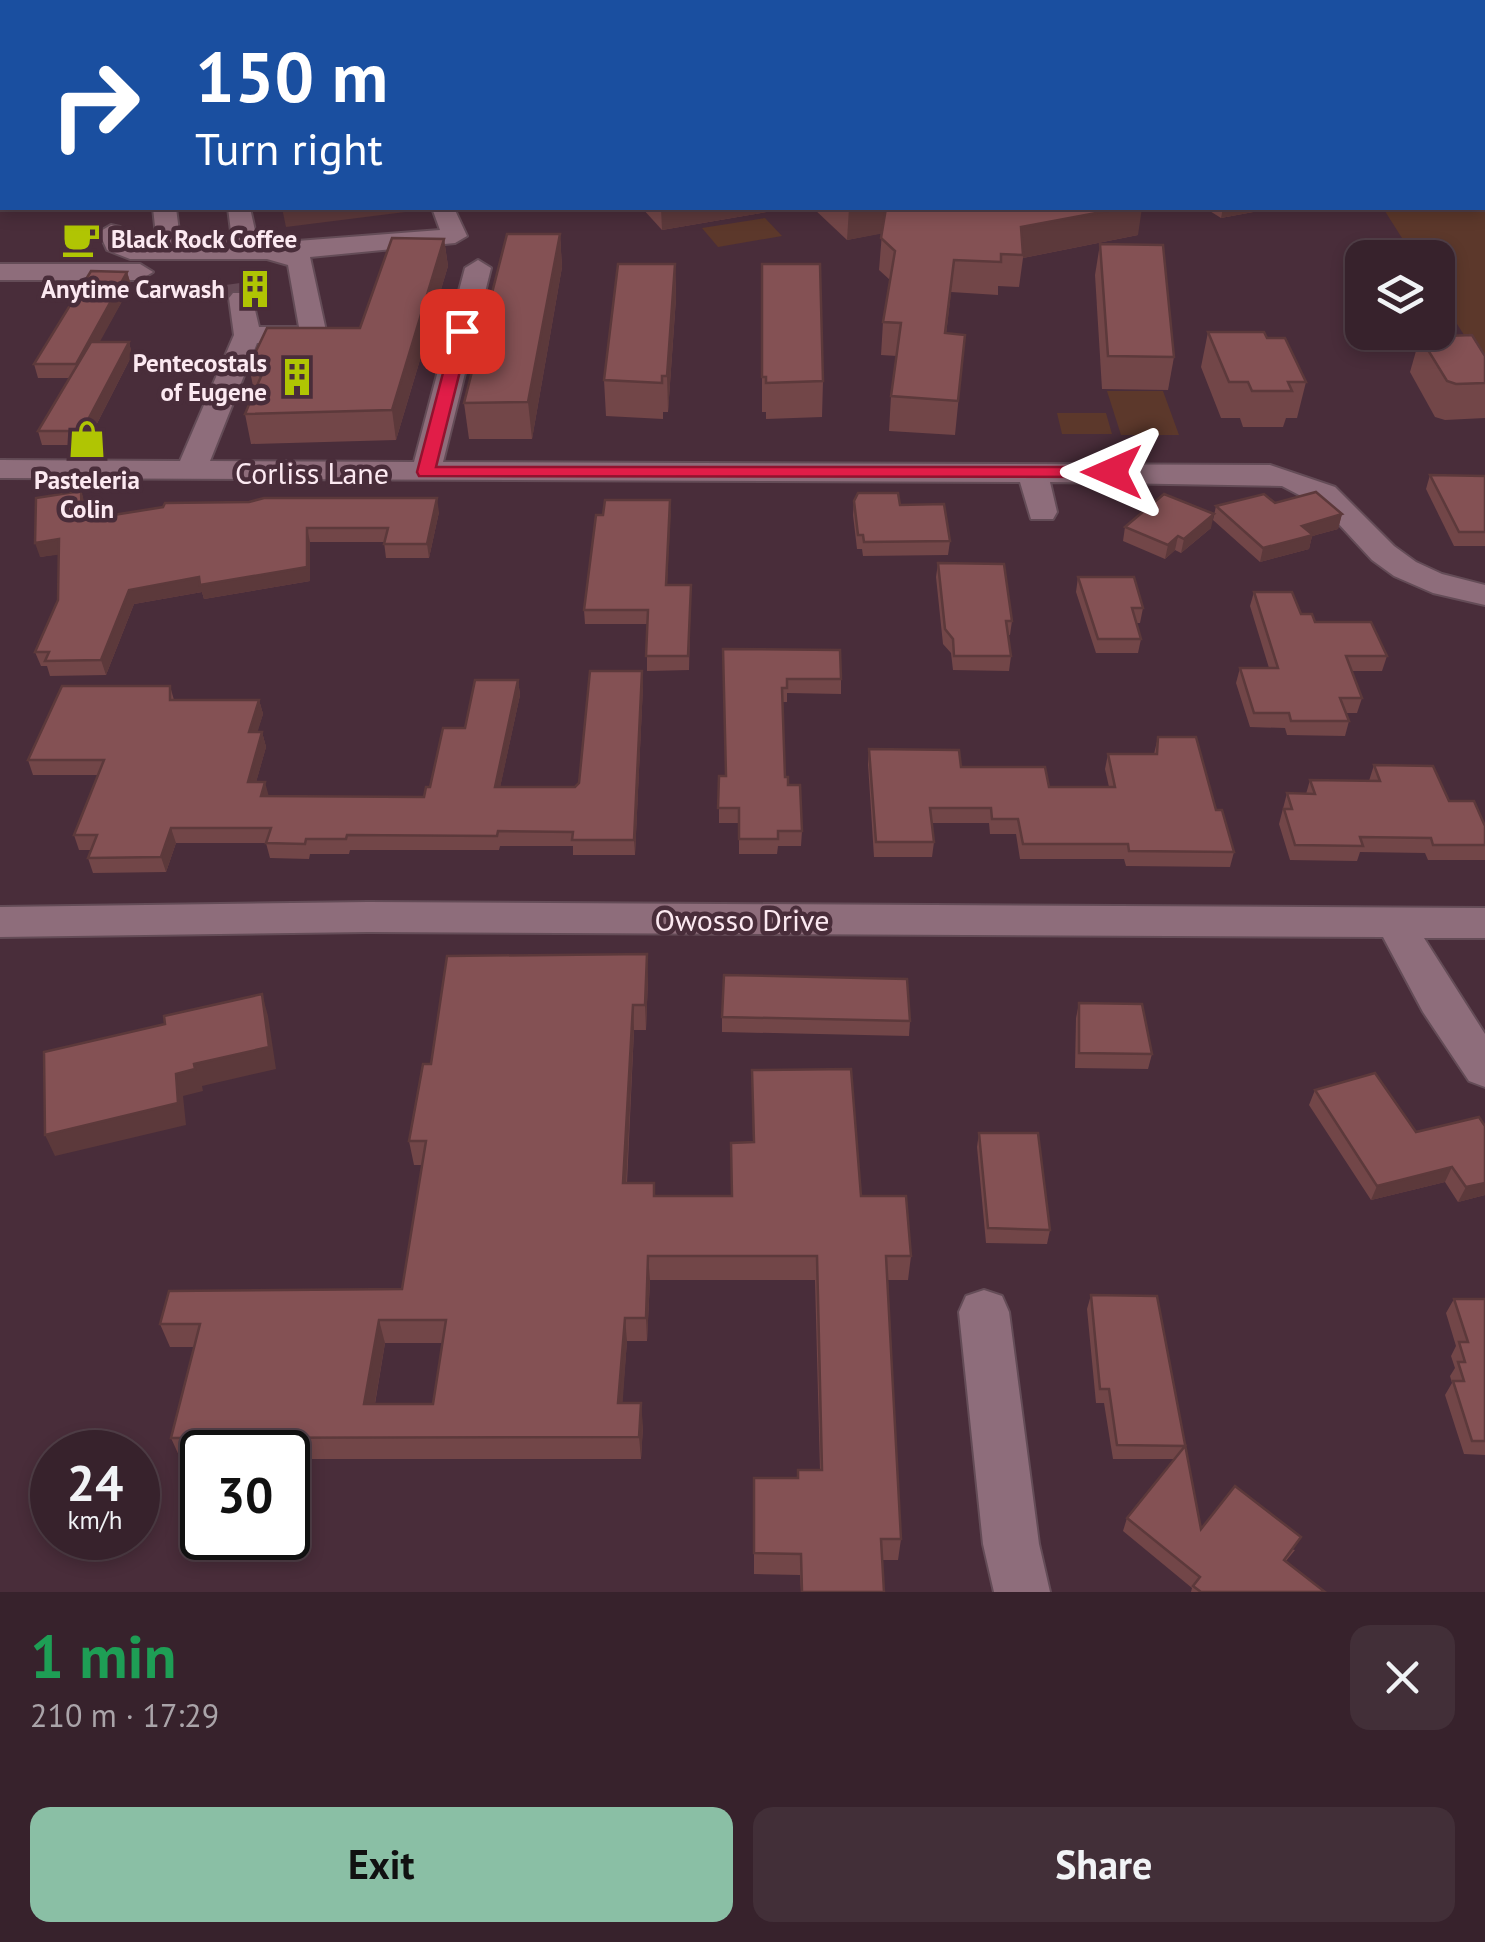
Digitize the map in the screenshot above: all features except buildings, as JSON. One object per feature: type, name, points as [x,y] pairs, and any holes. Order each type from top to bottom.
[{"type":"street","points":[[165,210],[169,246],[266,251],[297,259],[302,266],[313,330],[301,335],[247,335]]},
{"type":"street","points":[[240,210],[266,251]]},
{"type":"street","points":[[110,221],[116,245],[130,252],[266,251],[455,236],[444,210]]},
{"type":"street","points":[[191,471],[247,335],[240,277],[266,251]]},
{"type":"street","points":[[426,472],[478,268]]},
{"type":"street","points":[[0,272],[158,272],[167,276]]},
{"type":"street","name":"Corliss Lane","points":[[0,469],[1231,472],[1299,480],[1334,498],[1384,554],[1404,568],[1432,581],[1485,595]]},
{"type":"street","points":[[1032,472],[1042,512]]},
{"type":"street","name":"Owosso Drive","points":[[0,922],[368,917],[1485,923]]},
{"type":"street","points":[[1396,923],[1438,1000],[1485,1068]]},
{"type":"street","points":[[984,1312],[1011,1544],[1022,1592]]},
{"type":"shaded area","points":[[1384,210],[1485,210],[1485,368],[1455,321],[1455,240],[1403,240]]},
{"type":"shaded area","points":[[765,218],[782,236],[718,247],[702,228]]},
{"type":"shaded area","points":[[1107,391],[1163,391],[1179,435],[1121,435]]},
{"type":"shaded area","points":[[1057,413],[1106,413],[1112,434],[1062,434]]},
{"type":"tunnel","points":[[240,283],[242,298]]},
{"type":"place","name":"Black Rock Coffee","points":[[81,239]]},
{"type":"place","name":"Anytime Carwash","points":[[255,289]]},
{"type":"place","name":"Pentecostals of Eugene","points":[[297,377]]},
{"type":"place","name":"Pasteleria Colin","points":[[87,439]]},
{"type":"route","points":[[462,331],[426,472],[1112,472]]}]
